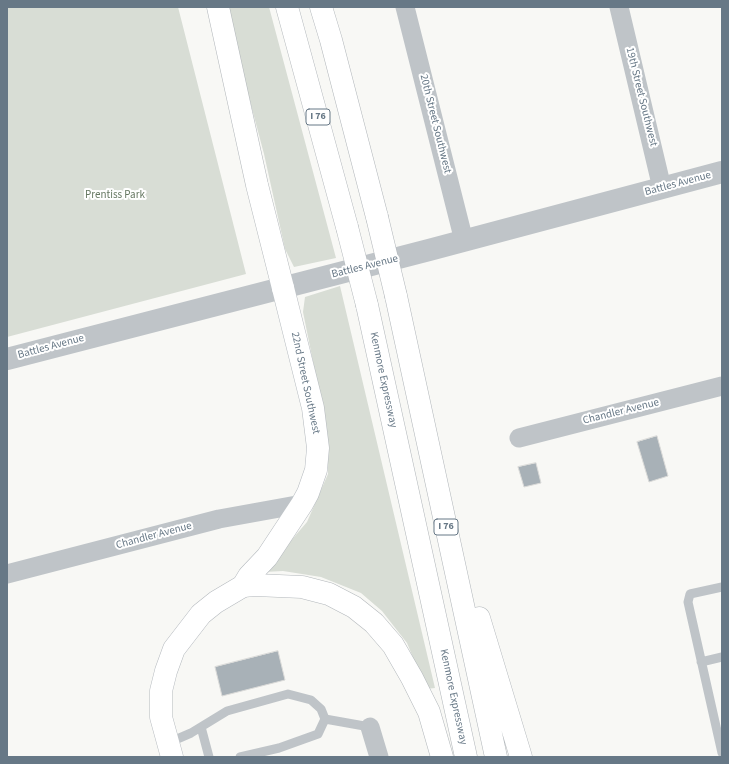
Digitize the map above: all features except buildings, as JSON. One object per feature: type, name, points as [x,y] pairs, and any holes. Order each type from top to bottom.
[{"type":"main road","name":"22nd Street Southwest","points":[[170,750],[161,717],[161,691],[174,649],[201,614],[216,602],[243,586],[271,551],[308,493],[316,470],[318,448],[313,408],[257,185],[218,7]]},
{"type":"main road","name":"Kenmore Expressway","points":[[287,7],[367,305],[466,757]]},
{"type":"main road","name":"I 76","points":[[321,7],[377,217],[396,296],[496,757]]},
{"type":"main road","points":[[433,469],[521,757]]},
{"type":"main road","points":[[243,586],[255,585],[302,587],[329,594],[354,607],[374,623],[393,645],[412,678],[429,712],[442,757]]},
{"type":"street","name":"20th Street Southwest","points":[[405,7],[464,241]]},
{"type":"street","name":"19th Street Southwest","points":[[619,7],[662,188]]},
{"type":"street","name":"Battles Avenue","points":[[7,359],[464,241],[722,172]]},
{"type":"street","name":"Chandler Avenue","points":[[519,438],[722,386]]},
{"type":"street","name":"Chandler Avenue","points":[[7,574],[219,519],[302,504]]},
{"type":"street","points":[[370,727],[379,757]]},
{"type":"lane","points":[[722,587],[690,594],[688,602],[722,753]]},
{"type":"lane","points":[[701,662],[722,657]]},
{"type":"lane","points":[[170,750],[191,733],[227,711],[288,694],[311,700],[321,709],[325,719],[318,734],[279,748],[240,757]]},
{"type":"lane","points":[[325,719],[370,727]]},
{"type":"lane","points":[[201,727],[209,757]]},
{"type":"green space","name":"Prentiss Park","points":[[7,7],[178,7],[246,274],[7,337]]},
{"type":"green space","points":[[225,7],[269,7],[336,258],[294,267],[285,249],[264,154]]},
{"type":"green space","points":[[340,286],[435,688],[426,689],[407,643],[382,611],[361,593],[321,577],[283,571],[264,572],[307,522],[328,474],[327,431],[303,312],[305,297]]}]
